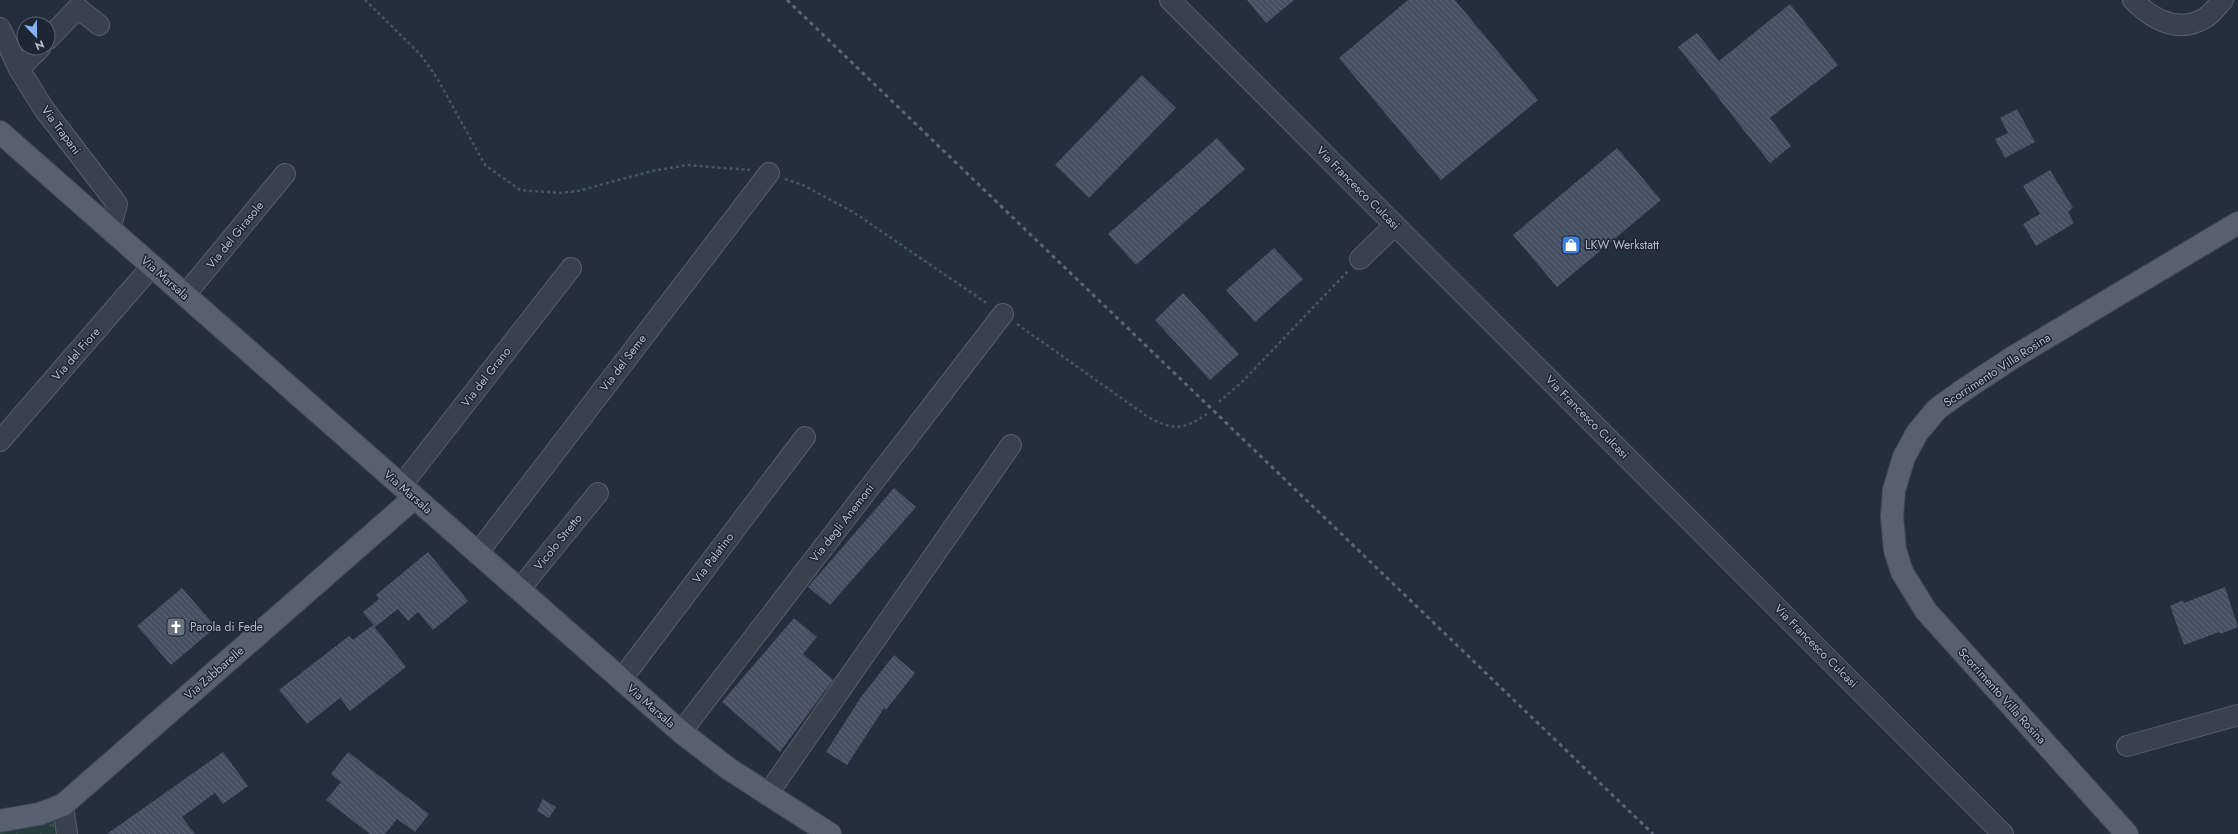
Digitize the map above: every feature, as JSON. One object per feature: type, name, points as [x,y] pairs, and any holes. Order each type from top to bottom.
[{"type":"main road","name":"Via Marsala","points":[[0,132],[681,732],[767,795],[830,834]]},
{"type":"main road","name":"Scorrimento Villa Rosina","points":[[2127,834],[1944,633],[1910,587],[1895,550],[1892,517],[1894,490],[1904,457],[1917,433],[1937,409],[1965,388],[2018,354],[2238,223]]},
{"type":"main road","name":"Via Zabbarelle","points":[[0,821],[39,814],[63,805],[407,492]]},
{"type":"street","name":"Via Francesco Culcasi","points":[[1170,0],[2003,834]]},
{"type":"street","points":[[2133,0],[2156,20],[2173,26],[2191,23],[2206,17],[2223,0]]},
{"type":"street","points":[[56,31],[78,8],[99,25]]},
{"type":"street","name":"Via Trapani","points":[[0,28],[19,69],[44,109],[117,204],[110,230]]},
{"type":"street","points":[[19,69],[32,56]]},
{"type":"street","name":"Via del Seme","points":[[478,554],[769,173]]},
{"type":"street","name":"Via del Girasole","points":[[185,295],[285,174]]},
{"type":"street","points":[[1360,259],[1395,225]]},
{"type":"street","name":"Via del Fiore","points":[[0,441],[152,266]]},
{"type":"street","name":"Via del Grano","points":[[407,492],[571,268]]},
{"type":"street","name":"Via degli Anemoni","points":[[681,732],[1003,314]]},
{"type":"street","name":"Via Palatino","points":[[621,680],[805,437]]},
{"type":"street","points":[[767,795],[1011,445]]},
{"type":"street","name":"Vicolo Stretto","points":[[519,590],[598,493]]},
{"type":"street","points":[[2127,746],[2238,715]]},
{"type":"street","points":[[63,805],[67,834]]},
{"type":"path","points":[[365,0],[421,55],[437,78],[486,165],[520,190],[560,193],[578,191],[652,170],[687,165],[712,166],[769,173],[803,185],[853,212],[1003,314],[1148,418],[1167,427],[1179,428],[1188,425],[1207,414]]},
{"type":"path","points":[[1219,402],[1243,381],[1360,259]]},
{"type":"green space","points":[[58,820],[60,834],[0,834],[0,832],[22,830]]},
{"type":"building","points":[[1247,0],[1294,0],[1266,23]]},
{"type":"building","points":[[1408,0],[1455,0],[1538,100],[1441,180],[1339,58]]},
{"type":"building","points":[[1790,4],[1838,65],[1770,118],[1791,146],[1770,163],[1678,47],[1697,33],[1719,61]]},
{"type":"building","points":[[1142,75],[1176,108],[1089,198],[1055,165]]},
{"type":"building","points":[[2017,109],[2035,142],[2005,158],[1995,139],[2008,133],[2000,118]]},
{"type":"building","points":[[1217,138],[1245,169],[1136,265],[1108,234]]},
{"type":"building","points":[[1617,148],[1661,200],[1557,287],[1513,235]]},
{"type":"building","points":[[2050,170],[2073,208],[2068,212],[2074,223],[2036,246],[2023,224],[2040,214],[2023,186]]},
{"type":"building","points":[[1274,248],[1303,279],[1255,322],[1226,290]]},
{"type":"building","points":[[1183,293],[1239,354],[1210,380],[1155,320]]},
{"type":"building","points":[[894,488],[916,507],[830,605],[808,587]]},
{"type":"building","points":[[428,552],[468,601],[433,630],[418,612],[408,621],[398,609],[375,627],[363,612],[379,599],[376,595]]},
{"type":"building","points":[[2225,587],[2238,627],[2220,634],[2219,632],[2184,645],[2170,606],[2183,600],[2184,603]]},
{"type":"building","name":"Parola di Fede","points":[[182,588],[216,627],[171,665],[137,626]]},
{"type":"building","points":[[794,618],[817,637],[803,654],[833,680],[780,752],[722,702]]},
{"type":"building","points":[[373,625],[406,667],[350,711],[340,698],[307,724],[279,690],[349,636],[353,640]]},
{"type":"building","points":[[894,655],[915,673],[886,710],[884,708],[847,765],[826,752],[861,697]]},
{"type":"building","points":[[223,752],[248,786],[223,804],[215,793],[182,817],[195,834],[107,834]]},
{"type":"building","points":[[348,752],[429,814],[415,832],[397,819],[385,834],[370,834],[326,800],[341,782],[331,774]]},
{"type":"building","points":[[543,799],[556,807],[549,818],[537,811]]},
{"type":"railway","points":[[787,0],[1653,834]]},
{"type":"place","name":"LKW Werkstatt","points":[[1571,245]]},
{"type":"place","name":"Parola di Fede","points":[[176,627]]}]
